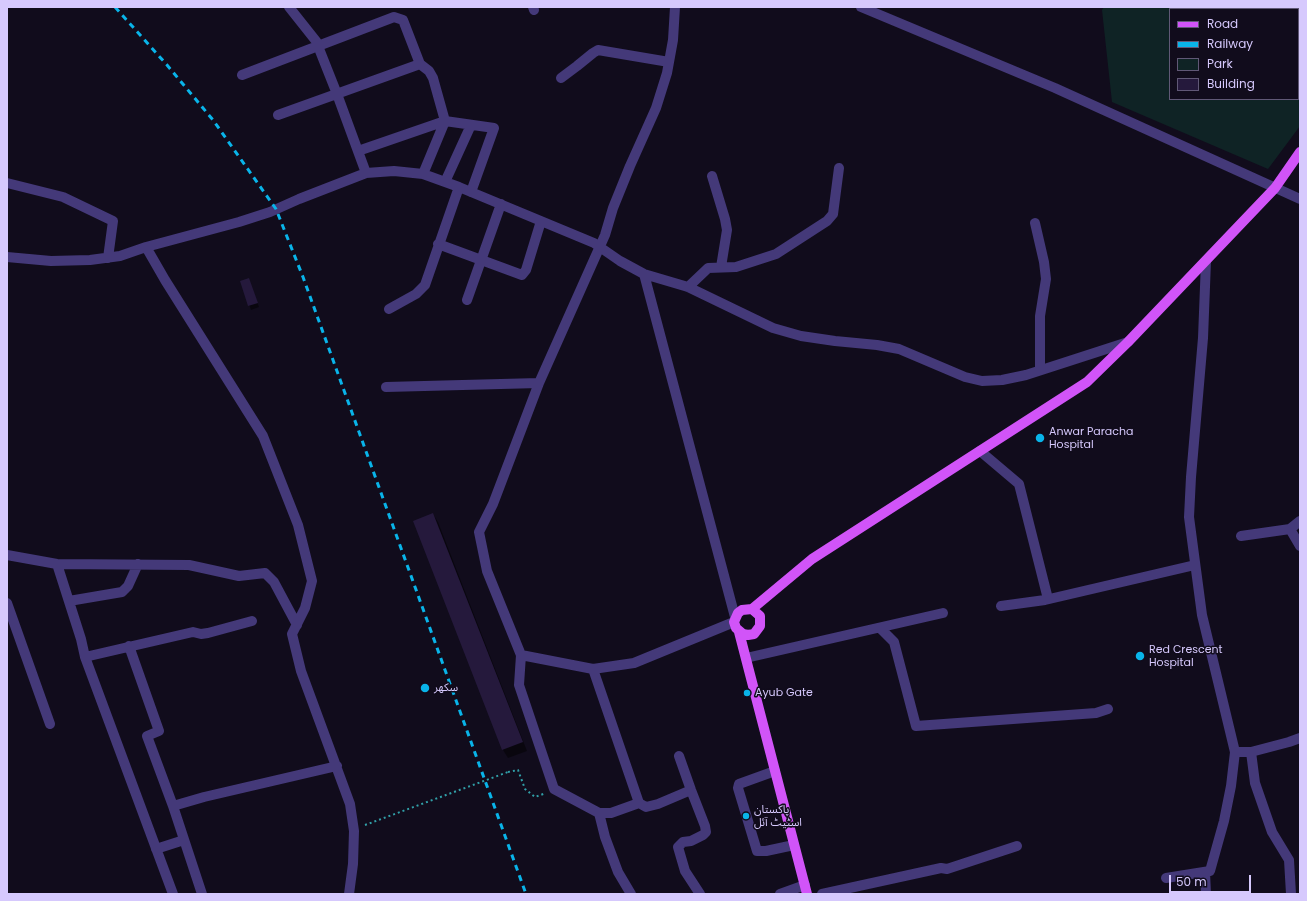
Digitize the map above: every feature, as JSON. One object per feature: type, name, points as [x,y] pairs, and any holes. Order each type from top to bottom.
[{"type":"main road","points":[[752,609],[812,559],[1087,382],[1128,342],[1275,188],[1300,152]]},
{"type":"main road","points":[[736,624],[748,635],[754,634],[760,626],[760,616],[752,609],[747,608],[738,613],[736,624],[806,890]]},
{"type":"street","points":[[289,7],[316,41],[366,173]]},
{"type":"street","points":[[675,7],[673,40],[669,62],[656,108],[613,208],[605,235],[539,383],[493,504],[479,532],[486,571],[521,655],[519,685],[554,789],[599,813],[611,813],[639,804],[646,807],[658,804],[691,790]]},
{"type":"street","points":[[862,7],[1054,88],[1300,199]]},
{"type":"street","points":[[242,75],[394,16],[403,20],[420,64],[429,71],[433,78],[445,120],[423,174]]},
{"type":"street","points":[[561,78],[598,50],[669,62]]},
{"type":"street","points":[[278,115],[420,64]]},
{"type":"street","points":[[358,151],[445,120],[494,128],[471,192]]},
{"type":"street","points":[[445,182],[471,125]]},
{"type":"street","points":[[688,287],[708,268],[736,266],[776,254],[827,221],[833,214],[839,168]]},
{"type":"street","points":[[7,257],[51,261],[90,260],[120,256],[146,247],[239,222],[366,173],[394,171],[423,174],[501,204],[594,243],[630,268],[644,274],[688,287],[773,328],[801,336],[835,342],[877,345],[899,349],[965,377],[976,380],[1002,380],[1040,370],[1128,342]]},
{"type":"street","points":[[712,176],[725,219],[726,230],[722,267]]},
{"type":"street","points":[[7,184],[63,197],[113,221],[108,258]]},
{"type":"street","points":[[389,309],[416,294],[425,285],[459,187]]},
{"type":"street","points":[[467,300],[501,204]]},
{"type":"street","points":[[438,244],[522,275],[526,270],[541,221]]},
{"type":"street","points":[[1035,223],[1044,262],[1046,279],[1040,316],[1040,370]]},
{"type":"street","points":[[146,247],[165,280],[264,436],[298,525],[312,581],[305,608],[292,634],[301,671],[350,804],[354,830],[353,864],[348,894]]},
{"type":"street","points":[[1166,878],[1210,871],[1224,820],[1231,786],[1235,752],[1202,615],[1189,517],[1190,477],[1203,338],[1206,261]]},
{"type":"street","points":[[521,655],[593,669],[634,663],[736,624],[644,274]]},
{"type":"street","points":[[386,387],[539,383]]},
{"type":"street","points":[[980,451],[1019,484],[1048,599]]},
{"type":"street","points":[[1241,536],[1290,529],[1300,521]]},
{"type":"street","points":[[1290,529],[1300,546]]},
{"type":"street","points":[[7,555],[57,564],[189,565],[239,576],[265,573],[274,582],[297,625]]},
{"type":"street","points":[[57,564],[81,639],[85,657],[173,894]]},
{"type":"street","points":[[69,601],[122,592],[128,586],[138,564]]},
{"type":"street","points":[[1001,606],[1048,599],[1195,565]]},
{"type":"street","points":[[7,603],[50,724]]},
{"type":"street","points":[[746,658],[943,613]]},
{"type":"street","points":[[85,657],[193,632],[201,634],[208,633],[252,621]]},
{"type":"street","points":[[880,628],[894,642],[916,726],[1096,713],[1108,709]]},
{"type":"street","points":[[129,646],[159,731],[147,736],[173,806],[202,894]]},
{"type":"street","points":[[593,669],[639,804]]},
{"type":"street","points":[[1235,752],[1251,752],[1300,738]]},
{"type":"street","points":[[1251,752],[1255,783],[1272,832],[1288,860],[1291,894]]},
{"type":"street","points":[[680,756],[706,832],[697,838],[683,842],[678,847],[685,871],[700,894]]},
{"type":"street","points":[[173,806],[204,797],[337,766]]},
{"type":"street","points":[[775,771],[740,784],[738,788],[757,851],[766,851],[794,845]]},
{"type":"street","points":[[599,813],[605,838],[618,872],[631,894]]},
{"type":"street","points":[[156,849],[184,840]]},
{"type":"street","points":[[822,894],[941,868],[947,869],[1017,846]]},
{"type":"street","points":[[1205,872],[1206,894]]},
{"type":"street","points":[[780,894],[806,890]]},
{"type":"path","points":[[365,825],[508,772],[518,770],[525,789],[534,797],[554,789]]},
{"type":"green space","points":[[1104,7],[1300,7],[1300,126],[1268,169],[1112,102],[1102,10]]},
{"type":"building","points":[[249,278],[258,303],[248,306],[240,281]]},
{"type":"building","points":[[433,513],[523,742],[502,750],[413,521]]},
{"type":"railway","points":[[115,7],[167,65],[213,120],[276,209],[303,277],[526,894]]},
{"type":"place","name":"Anwar Paracha Hospital","points":[[1040,438]]},
{"type":"place","name":"Red Crescent Hospital","points":[[1140,656]]},
{"type":"place","name":"سكهر","points":[[425,688]]},
{"type":"place","name":"Ayub Gate","points":[[747,693]]},
{"type":"place","name":"پاکستان اسٹیٹ آئل","points":[[746,816]]}]
